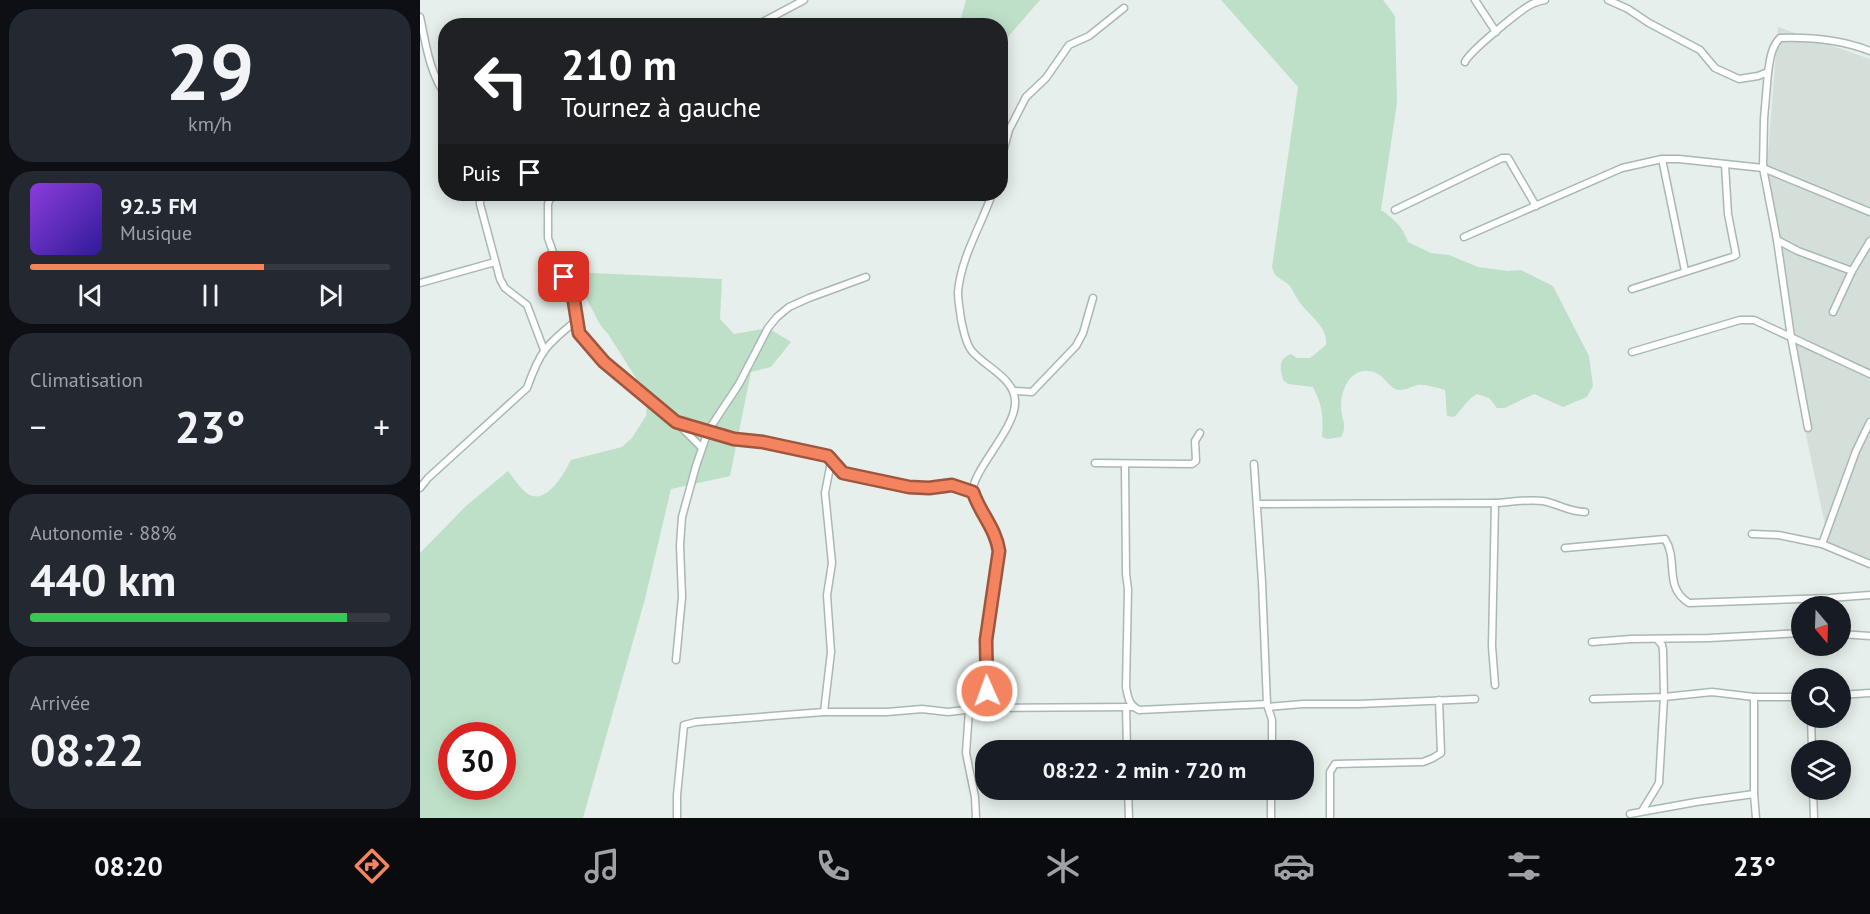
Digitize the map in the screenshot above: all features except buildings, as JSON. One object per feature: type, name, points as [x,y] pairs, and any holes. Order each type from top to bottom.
[{"type":"street","points":[[771,18],[804,0]]},
{"type":"street","points":[[1475,0],[1496,32]]},
{"type":"street","points":[[1465,62],[1471,53],[1532,4],[1545,0]]},
{"type":"street","points":[[1608,0],[1700,50],[1715,68],[1740,79],[1768,72]]},
{"type":"street","points":[[1008,134],[1026,97],[1046,78],[1069,45],[1089,36],[1124,8]]},
{"type":"street","points":[[420,17],[432,71],[438,85]]},
{"type":"street","points":[[1808,428],[1763,168],[1764,119],[1770,58],[1775,43],[1780,38],[1819,39],[1858,46],[1870,51]]},
{"type":"street","points":[[1395,210],[1502,158],[1508,158],[1536,206]]},
{"type":"street","points":[[1464,237],[1622,168],[1662,159],[1763,168],[1870,212]]},
{"type":"street","points":[[1662,159],[1685,271]]},
{"type":"street","points":[[1632,288],[1736,255],[1728,214],[1725,165]]},
{"type":"street","points":[[480,201],[495,262],[505,288],[526,305],[544,350]]},
{"type":"street","points":[[549,201],[548,238],[573,295],[579,333],[604,362],[676,422],[702,448]]},
{"type":"street","points":[[982,708],[987,691],[986,640],[999,551],[998,540],[977,504],[973,492],[975,480],[1004,436],[1015,405],[1014,391],[995,370],[970,349],[962,323],[958,294],[961,271],[989,201]]},
{"type":"street","points":[[1777,240],[1798,251],[1852,271]]},
{"type":"street","points":[[1833,312],[1852,271],[1870,241]]},
{"type":"street","points":[[420,283],[495,262]]},
{"type":"street","points":[[676,660],[682,597],[680,545],[682,517],[708,431],[739,384],[768,328],[777,317],[789,307],[809,298],[866,277]]},
{"type":"street","points":[[1014,391],[1032,392],[1076,346],[1083,333],[1094,298]]},
{"type":"street","points":[[420,488],[526,388],[531,372],[544,350],[577,320]]},
{"type":"street","points":[[1632,352],[1740,320],[1754,320],[1870,374]]},
{"type":"street","points":[[676,422],[734,439],[763,442],[828,456],[843,473],[919,488],[952,485],[973,492]]},
{"type":"street","points":[[1822,544],[1856,451],[1870,422]]},
{"type":"street","points":[[1095,463],[1148,462],[1173,466],[1191,464],[1196,461],[1195,441],[1200,433]]},
{"type":"street","points":[[824,712],[831,661],[827,595],[832,563],[825,493],[831,462]]},
{"type":"street","points":[[1125,464],[1128,590],[1126,687],[1130,707],[1128,740]]},
{"type":"street","points":[[1254,464],[1267,706],[1272,720],[1272,740]]},
{"type":"street","points":[[1257,504],[1540,501],[1555,504],[1566,510],[1585,512]]},
{"type":"street","points":[[1495,503],[1492,624],[1495,685]]},
{"type":"street","points":[[1752,534],[1778,535],[1822,544],[1870,564]]},
{"type":"street","points":[[1565,548],[1665,539],[1672,563],[1675,588],[1681,598],[1689,603],[1830,598],[1870,594]]},
{"type":"street","points":[[1592,642],[1791,634]]},
{"type":"street","points":[[1851,635],[1870,636]]},
{"type":"street","points":[[1642,811],[1659,783],[1664,697],[1663,650],[1657,639]]},
{"type":"street","points":[[1593,699],[1664,697],[1712,692],[1754,697],[1791,697]]},
{"type":"street","points":[[1851,694],[1870,693]]},
{"type":"street","points":[[1754,697],[1756,818]]},
{"type":"street","points":[[677,818],[684,725],[696,722],[824,712],[922,710],[948,712],[982,708],[1130,707],[1140,710],[1475,699]]},
{"type":"street","points":[[1330,818],[1330,772],[1335,764],[1423,762],[1441,753],[1439,700]]},
{"type":"street","points":[[969,710],[966,753],[975,797],[976,818]]},
{"type":"street","points":[[1630,814],[1754,794]]},
{"type":"street","points":[[1128,800],[1129,818]]},
{"type":"street","points":[[1271,800],[1271,818]]},
{"type":"street","points":[[1813,800],[1814,818]]},
{"type":"shaded area","points":[[1778,27],[1870,59],[1870,561],[1829,543],[1806,435],[1767,165]]},
{"type":"green space","points":[[966,0],[1040,0],[1008,37],[1008,18],[961,18]]},
{"type":"green space","points":[[1221,0],[1383,0],[1395,16],[1397,103],[1381,210],[1398,224],[1408,242],[1431,253],[1449,255],[1478,267],[1508,271],[1521,270],[1553,286],[1589,356],[1593,386],[1587,397],[1563,407],[1534,394],[1505,408],[1497,408],[1489,398],[1477,394],[1454,417],[1447,416],[1445,390],[1421,385],[1402,390],[1397,389],[1378,374],[1363,371],[1351,378],[1344,390],[1341,406],[1344,429],[1341,437],[1328,439],[1322,437],[1322,412],[1313,387],[1288,384],[1283,380],[1281,368],[1284,358],[1291,354],[1297,358],[1310,358],[1326,345],[1326,338],[1321,327],[1289,286],[1276,275],[1272,267],[1298,87]]},
{"type":"green space","points":[[572,272],[722,279],[720,319],[734,334],[768,328],[791,342],[771,367],[751,372],[730,476],[671,489],[645,599],[583,818],[420,818],[420,553],[466,506],[508,471],[523,490],[538,496],[545,494],[558,482],[571,460],[622,447],[632,438],[646,416],[647,404],[642,398],[641,386],[601,326]]},
{"type":"route","points":[[564,277],[573,295],[579,333],[604,362],[676,422],[734,439],[763,442],[828,456],[843,473],[909,487],[929,488],[952,485],[973,492],[977,504],[998,540],[999,551],[986,640],[987,691]]}]
